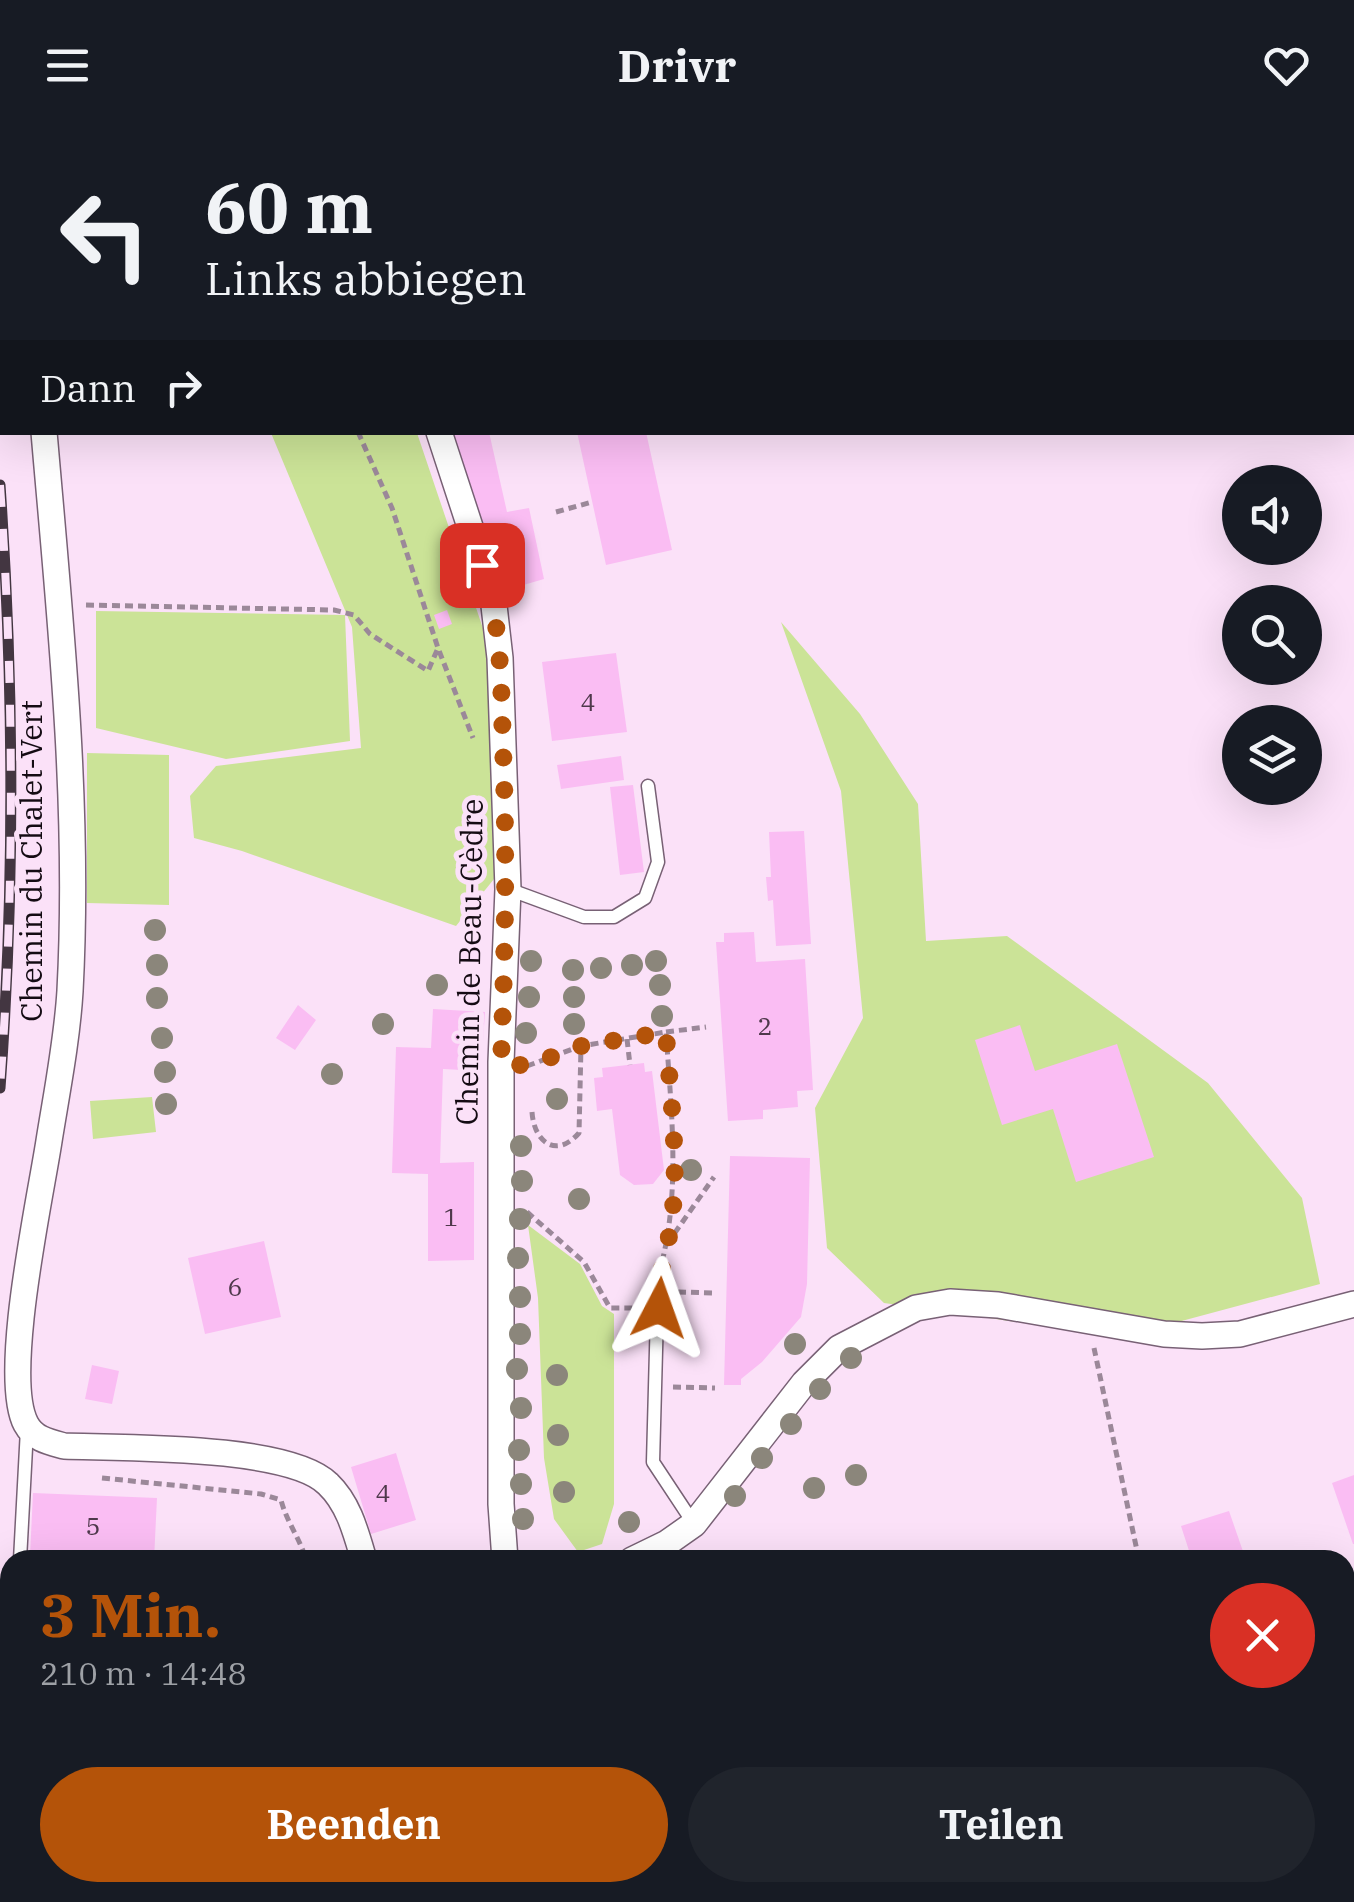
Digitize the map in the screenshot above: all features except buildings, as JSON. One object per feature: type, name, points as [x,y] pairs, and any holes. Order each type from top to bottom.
[{"type":"street","name":"Chemin du Chalet-Vert","points":[[27,1426],[17,1398],[18,1337],[70,996],[70,753],[44,435]]},
{"type":"street","name":"Chemin de Beau-Cèdre","points":[[441,435],[493,596],[498,630],[508,888],[501,1062],[504,1550]]},
{"type":"street","points":[[653,1550],[694,1524],[804,1384],[839,1348],[916,1308],[950,1302],[998,1305],[1164,1334],[1221,1335],[1288,1323],[1354,1304]]},
{"type":"street","points":[[27,1426],[41,1440],[64,1446],[261,1457],[297,1467],[326,1481],[339,1497],[354,1524],[361,1550]]},
{"type":"lane","points":[[508,888],[584,916],[614,916],[645,898],[658,862],[648,786]]},
{"type":"lane","points":[[658,1276],[653,1462],[694,1524]]},
{"type":"lane","points":[[21,1550],[27,1426]]},
{"type":"path","points":[[359,435],[392,508],[438,648],[476,747]]},
{"type":"path","points":[[556,512],[592,502]]},
{"type":"path","points":[[58,604],[334,610],[354,615],[370,634],[428,672],[438,648]]},
{"type":"path","points":[[501,1062],[527,1066],[581,1046],[706,1027]]},
{"type":"path","points":[[658,1276],[671,1226],[674,1148],[666,1032]]},
{"type":"path","points":[[626,1039],[630,1065]]},
{"type":"path","points":[[530,1098],[533,1128],[543,1142],[557,1146],[570,1143],[578,1133],[581,1046]]},
{"type":"path","points":[[527,1066],[529,1082]]},
{"type":"path","points":[[665,1246],[714,1177]]},
{"type":"path","points":[[537,1220],[584,1262],[610,1308],[659,1308]]},
{"type":"path","points":[[658,1292],[715,1293]]},
{"type":"path","points":[[1088,1319],[1137,1550]]},
{"type":"path","points":[[656,1386],[715,1388]]},
{"type":"path","points":[[94,1478],[242,1492],[281,1500],[287,1524],[300,1539],[303,1550]]},
{"type":"green space","points":[[272,435],[418,435],[493,658],[494,879],[456,926],[194,838],[190,796],[216,766],[361,748],[352,627]]},
{"type":"green space","points":[[96,611],[345,615],[350,741],[226,759],[96,728]]},
{"type":"green space","points":[[781,622],[860,714],[918,804],[926,941],[1007,936],[1208,1083],[1302,1198],[1320,1284],[1122,1337],[884,1303],[827,1248],[815,1108],[863,1018],[841,791]]},
{"type":"green space","points":[[87,753],[169,755],[169,905],[87,903]]},
{"type":"green space","points":[[152,1097],[156,1132],[93,1139],[90,1101]]},
{"type":"green space","points":[[528,1225],[580,1264],[602,1306],[614,1314],[614,1504],[602,1544],[584,1550],[577,1550],[554,1519],[544,1458],[538,1298]]},
{"type":"railway","points":[[0,485],[11,786],[0,1088]]},
{"type":"route","points":[[482,565],[493,596],[500,658],[508,888],[501,1062],[527,1066],[581,1046],[666,1032],[674,1148],[671,1226],[658,1276],[659,1308]]}]
